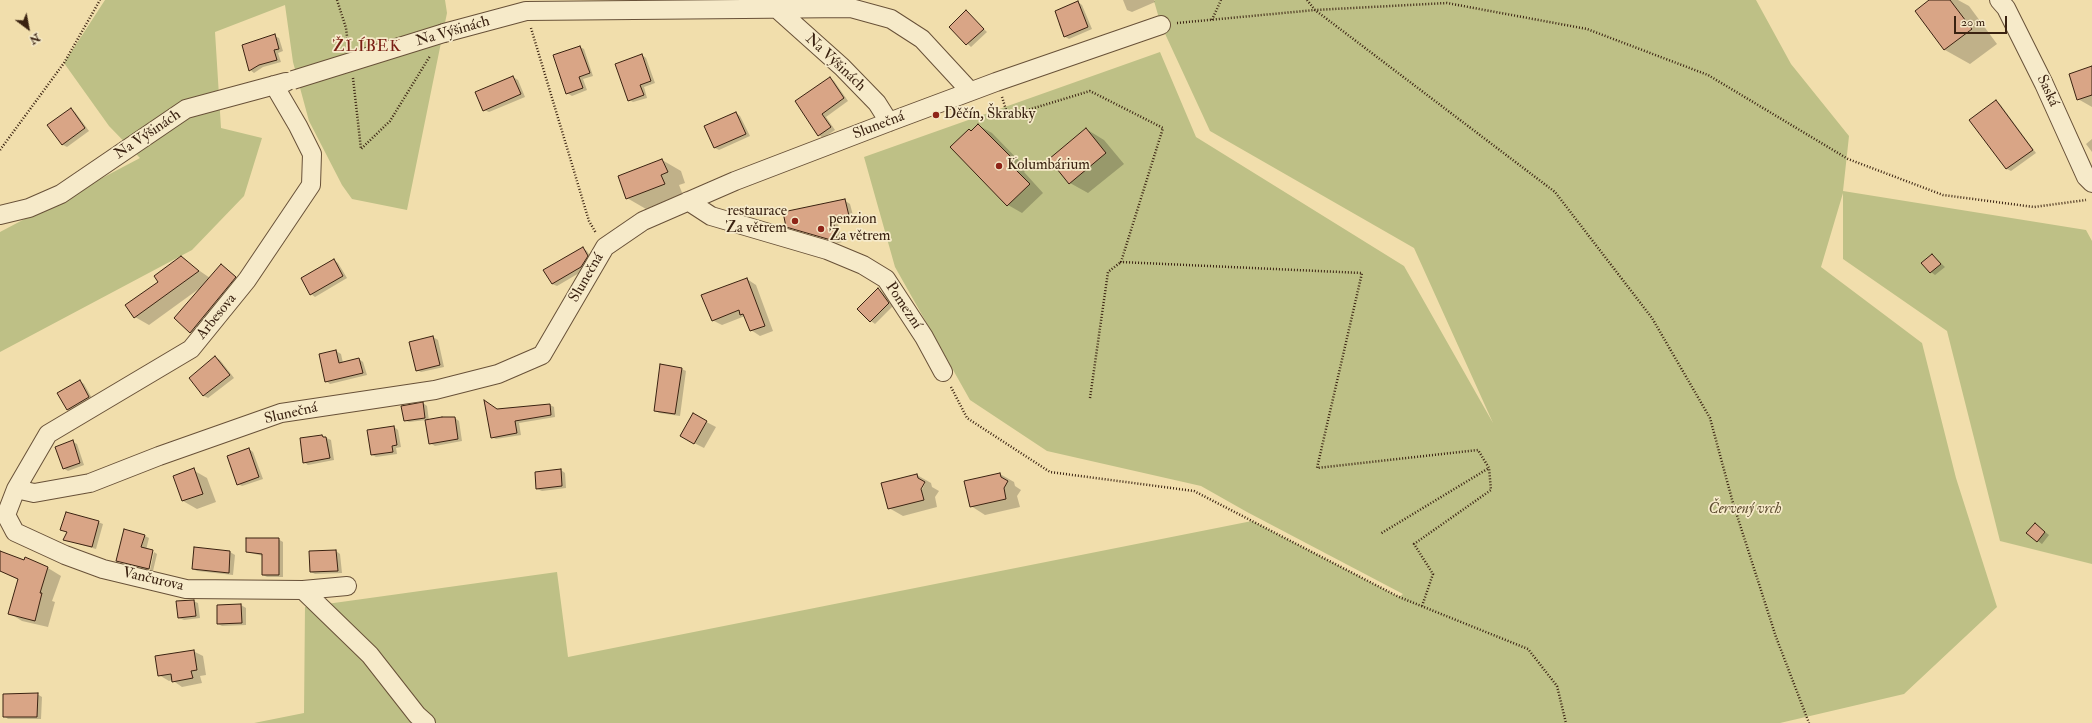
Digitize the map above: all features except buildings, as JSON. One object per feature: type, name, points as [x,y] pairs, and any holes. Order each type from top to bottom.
[{"type":"street","points":[[526,11],[545,0]]},
{"type":"street","name":"Saská","points":[[1999,0],[2006,8],[2040,77],[2086,177],[2092,183]]},
{"type":"street","name":"Na Výšinách","points":[[776,8],[842,67],[877,103],[889,122]]},
{"type":"street","name":"Na Výšinách","points":[[0,215],[29,208],[61,194],[186,109],[293,80],[444,33],[526,11],[851,8],[891,19],[922,39],[970,91]]},
{"type":"street","name":"Slunečná","points":[[16,489],[34,493],[90,483],[159,456],[281,413],[435,390],[498,374],[542,355],[605,247],[643,222],[688,201],[970,91],[1161,25]]},
{"type":"street","name":"Arbesova","points":[[16,489],[48,434],[192,349],[248,280],[311,185],[312,154],[298,126],[274,85]]},
{"type":"street","name":"Pomezní","points":[[688,201],[711,216],[827,250],[863,265],[886,279],[924,337],[943,372]]},
{"type":"street","name":"Vančurova","points":[[16,489],[6,515],[15,532],[65,555],[102,569],[186,589],[303,590],[347,586]]},
{"type":"street","points":[[303,590],[370,655],[417,715],[426,723]]},
{"type":"path","points":[[0,150],[64,63],[100,0]]},
{"type":"path","points":[[337,0],[346,28],[349,50]]},
{"type":"path","points":[[1212,20],[1221,0]]},
{"type":"path","points":[[1307,0],[1315,10],[1555,192],[1652,318],[1710,418],[1733,504],[1776,637],[1809,723]]},
{"type":"path","points":[[1161,25],[1315,10],[1447,3],[1587,28],[1708,75],[1848,159],[1943,195],[2034,207],[2092,199]]},
{"type":"path","points":[[526,11],[589,221],[605,247]]},
{"type":"path","points":[[352,72],[360,149],[390,121],[444,33]]},
{"type":"path","points":[[996,82],[1008,116],[1090,91],[1162,128],[1120,262],[1108,272],[1090,398]]},
{"type":"path","points":[[1120,262],[1362,273],[1317,468],[1478,450],[1489,468],[1491,490],[1414,544],[1433,574],[1422,606]]},
{"type":"path","points":[[943,372],[967,418],[1050,472],[1194,491],[1399,597],[1528,649],[1557,686],[1566,723]]},
{"type":"path","points":[[1380,534],[1489,468]]},
{"type":"green space","points":[[105,0],[445,0],[447,13],[407,210],[352,199],[342,185],[309,121],[293,62],[285,5],[215,32],[221,128],[262,138],[244,196],[192,250],[0,352],[0,232],[140,158],[109,126],[64,63]]},
{"type":"green space","name":"Červený vrch","points":[[1756,0],[1791,64],[1849,136],[1843,191],[2086,230],[2092,241],[2092,564],[2000,541],[1947,331],[1843,259],[1843,193],[1821,267],[1922,343],[1956,478],[1997,607],[1904,694],[1780,723],[254,723],[304,713],[305,607],[557,572],[568,657],[1252,521],[1399,597],[1403,594],[1247,512],[1201,486],[1047,451],[970,400],[895,267],[864,157],[1160,52],[1196,137],[1404,266],[1493,423],[1414,248],[1210,131],[1161,25],[1154,1]]},
{"type":"place","name":"Děčín, Škrabky","points":[[936,115]]},
{"type":"place","name":"Kolumbárium","points":[[999,166]]},
{"type":"place","name":"restaurace Za větrem","points":[[795,221]]},
{"type":"place","name":"penzion Za větrem","points":[[821,229]]},
{"type":"district","name":"ŽLÍBEK","points":[[367,48]]}]
